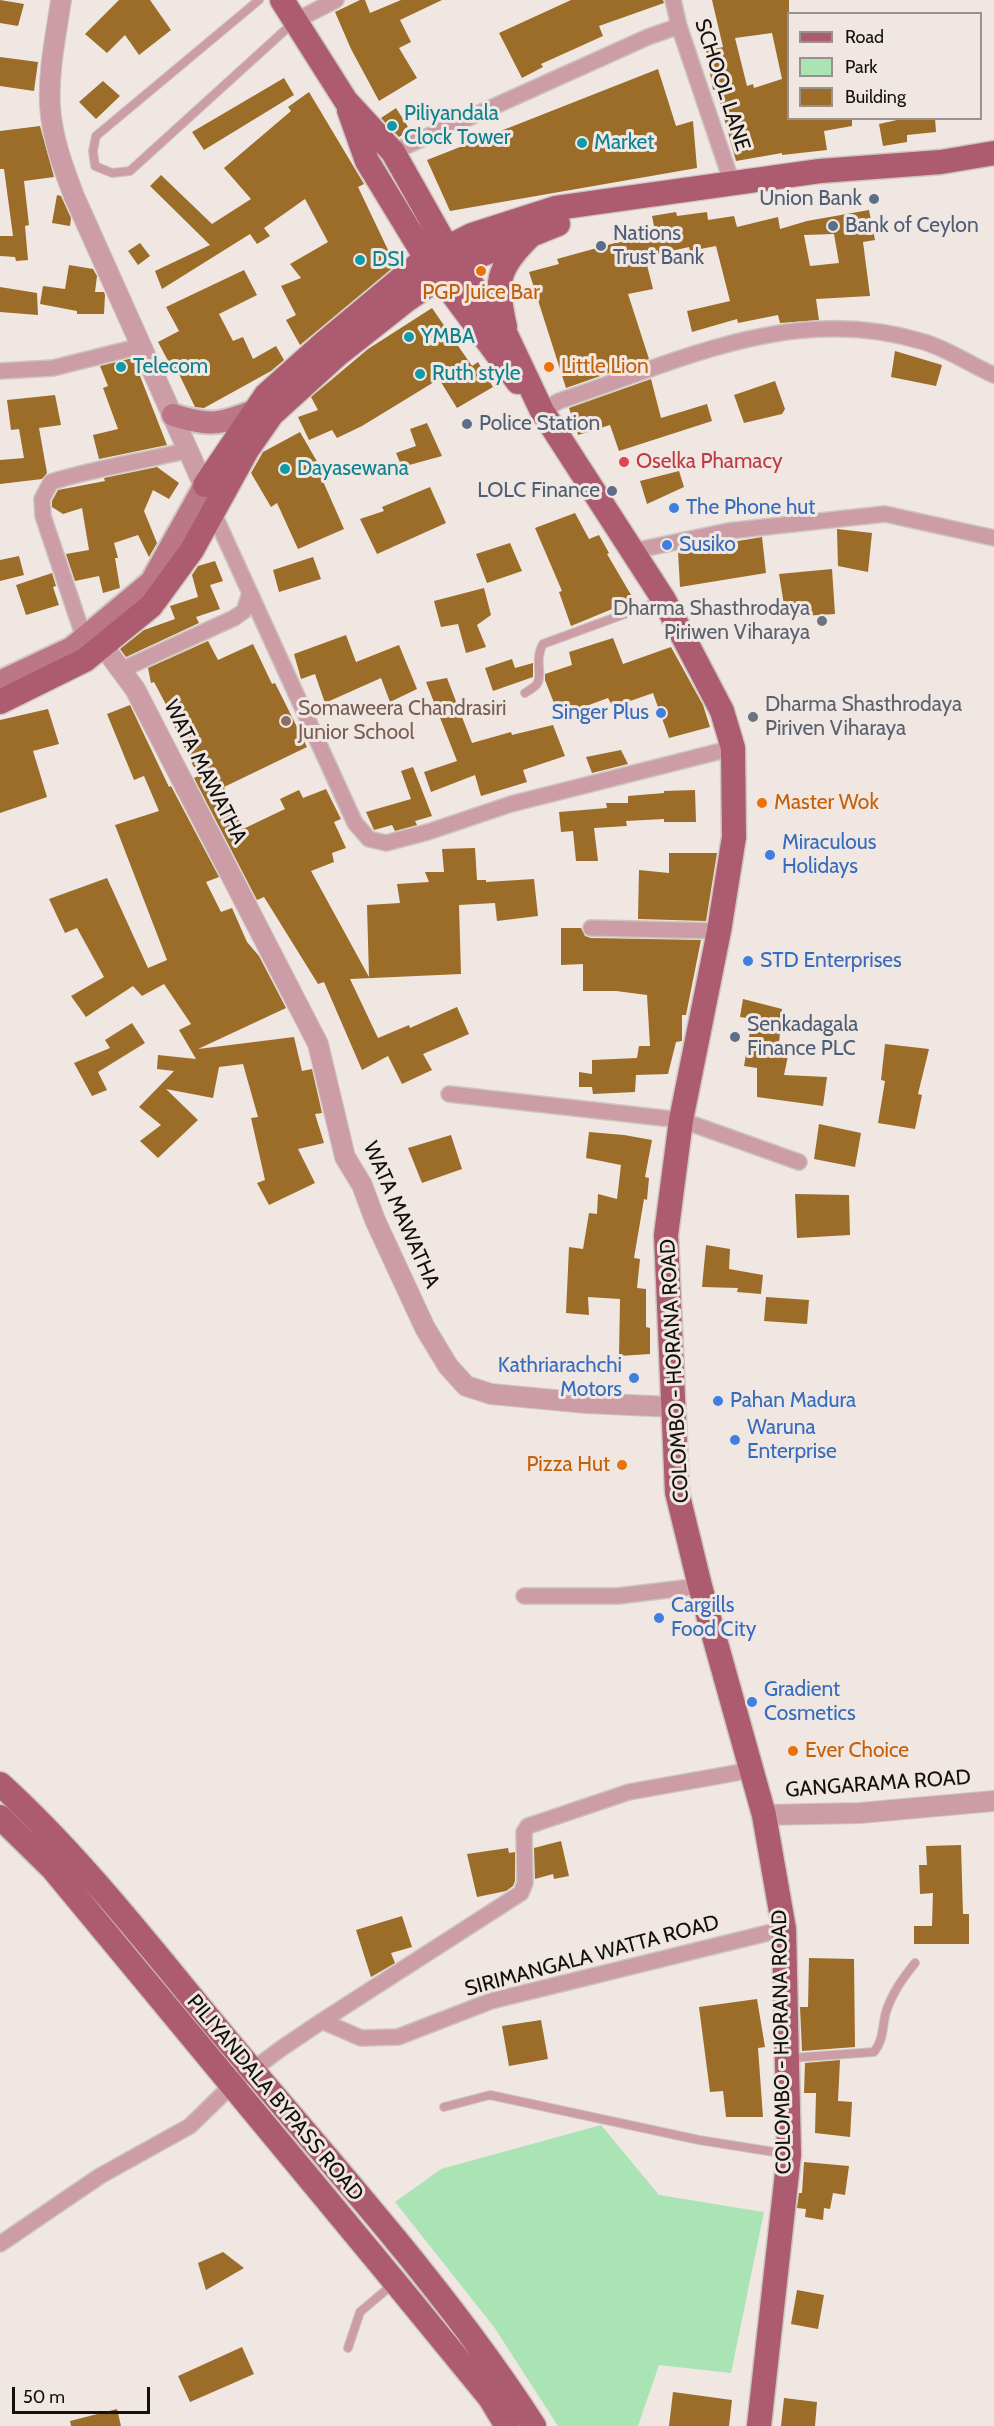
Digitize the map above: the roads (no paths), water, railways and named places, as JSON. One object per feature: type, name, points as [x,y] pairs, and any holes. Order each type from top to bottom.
[{"type":"main road","points":[[282,0],[346,101],[393,152],[442,261],[513,377],[538,404]]},
{"type":"main road","points":[[346,101],[367,161],[442,261],[507,337]]},
{"type":"main road","points":[[0,682],[72,648],[93,642],[151,606],[192,550],[247,450],[272,414],[472,235],[555,208],[820,171],[940,162],[994,153]]},
{"type":"main road","points":[[0,702],[86,660],[93,642],[151,582],[205,485],[254,411],[266,395],[307,357],[442,261],[614,206],[678,190]]},
{"type":"main road","points":[[535,232],[510,255],[501,275],[498,298],[507,337],[538,404]]},
{"type":"main road","name":"COLOMBO - HORANA ROAD","points":[[538,404],[664,600],[722,711],[733,748],[734,837],[719,932],[681,1120],[666,1235],[677,1492],[700,1586],[764,1815],[783,1929],[789,2155],[759,2426]]},
{"type":"main road","points":[[173,416],[201,424],[219,423],[254,411]]},
{"type":"main road","name":"PILIYANDALA BYPASS ROAD","points":[[0,1784],[70,1854],[253,2070],[445,2301],[534,2426]]},
{"type":"main road","name":"PILIYANDALA BYPASS ROAD","points":[[0,1817],[53,1869],[490,2398],[507,2426]]},
{"type":"street","points":[[61,0],[52,59],[50,106],[59,156],[74,196],[205,485],[213,512],[355,823],[369,839],[386,843],[428,832],[511,804],[733,748]]},
{"type":"street","points":[[295,21],[336,0]]},
{"type":"street","name":"SCHOOL LANE","points":[[673,0],[679,26],[732,183]]},
{"type":"street","points":[[393,152],[648,37],[679,26]]},
{"type":"street","points":[[538,404],[559,401],[727,344],[792,330],[851,329],[887,333],[926,342],[994,375]]},
{"type":"street","points":[[0,371],[53,368],[141,346]]},
{"type":"street","points":[[93,642],[43,516],[42,499],[51,482],[189,450]]},
{"type":"street","points":[[633,551],[728,531],[885,514],[994,538]]},
{"type":"street","points":[[120,670],[234,618],[244,611],[250,593]]},
{"type":"street","name":"WATA MAWATHA","points":[[93,642],[135,689],[318,1044],[345,1157],[362,1185],[375,1220],[425,1328],[448,1366],[466,1386],[491,1394],[586,1403],[673,1407]]},
{"type":"street","points":[[591,928],[719,932]]},
{"type":"street","points":[[449,1095],[681,1120],[799,1162]]},
{"type":"street","points":[[524,1596],[618,1596],[700,1586]]},
{"type":"street","points":[[0,2244],[100,2176],[190,2126],[231,2086],[321,2021],[521,1893],[525,1883],[524,1832],[528,1826],[629,1792],[752,1770]]},
{"type":"street","name":"GANGARAMA ROAD","points":[[764,1815],[860,1813],[994,1801]]},
{"type":"street","name":"SIRIMANGALA WATTA ROAD","points":[[321,2021],[361,2038],[398,2037],[491,2001],[783,1929]]},
{"type":"lane","points":[[259,0],[96,136],[93,151],[95,166],[112,173],[130,171],[295,21]]},
{"type":"lane","points":[[525,693],[537,684],[539,676],[537,658],[543,644],[664,600]]},
{"type":"lane","points":[[787,2058],[874,2052],[881,2042],[886,2012],[897,1985],[915,1963]]},
{"type":"lane","points":[[444,2107],[490,2095],[699,2140],[789,2155]]},
{"type":"lane","points":[[348,2348],[360,2312],[395,2282]]},
{"type":"place","name":"Piliyandala Clock Tower","points":[[392,126]]},
{"type":"place","name":"Market","points":[[582,143]]},
{"type":"place","name":"Union Bank","points":[[874,199]]},
{"type":"place","name":"Bank of Ceylon","points":[[833,226]]},
{"type":"place","name":"Nations Trust Bank","points":[[601,246]]},
{"type":"place","name":"DSI","points":[[360,260]]},
{"type":"place","name":"PGP Juice Bar","points":[[481,271]]},
{"type":"place","name":"YMBA","points":[[409,337]]},
{"type":"place","name":"Telecom","points":[[121,367]]},
{"type":"place","name":"Little Lion","points":[[549,367]]},
{"type":"place","name":"Ruth style","points":[[420,374]]},
{"type":"place","name":"Police Station","points":[[467,424]]},
{"type":"place","name":"Oselka Phamacy","points":[[624,462]]},
{"type":"place","name":"Dayasewana","points":[[285,469]]},
{"type":"place","name":"LOLC Finance","points":[[612,491]]},
{"type":"place","name":"The Phone hut","points":[[674,508]]},
{"type":"place","name":"Susiko","points":[[667,545]]},
{"type":"place","name":"Dharma Shasthrodaya Piriwen Viharaya","points":[[822,621]]},
{"type":"place","name":"Singer Plus","points":[[661,713]]},
{"type":"place","name":"Dharma Shasthrodaya Piriven Viharaya","points":[[753,717]]},
{"type":"place","name":"Somaweera Chandrasiri Junior School","points":[[286,721]]},
{"type":"place","name":"Master Wok","points":[[762,803]]},
{"type":"place","name":"Miraculous Holidays","points":[[770,855]]},
{"type":"place","name":"STD Enterprises","points":[[748,961]]},
{"type":"place","name":"Senkadagala Finance PLC","points":[[735,1037]]},
{"type":"place","name":"Kathriarachchi Motors","points":[[634,1378]]},
{"type":"place","name":"Pahan Madura","points":[[718,1401]]},
{"type":"place","name":"Waruna Enterprise","points":[[735,1440]]},
{"type":"place","name":"Pizza Hut","points":[[622,1465]]},
{"type":"place","name":"Cargills Food City","points":[[659,1618]]},
{"type":"place","name":"Gradient Cosmetics","points":[[752,1702]]},
{"type":"place","name":"Ever Choice","points":[[793,1751]]}]
